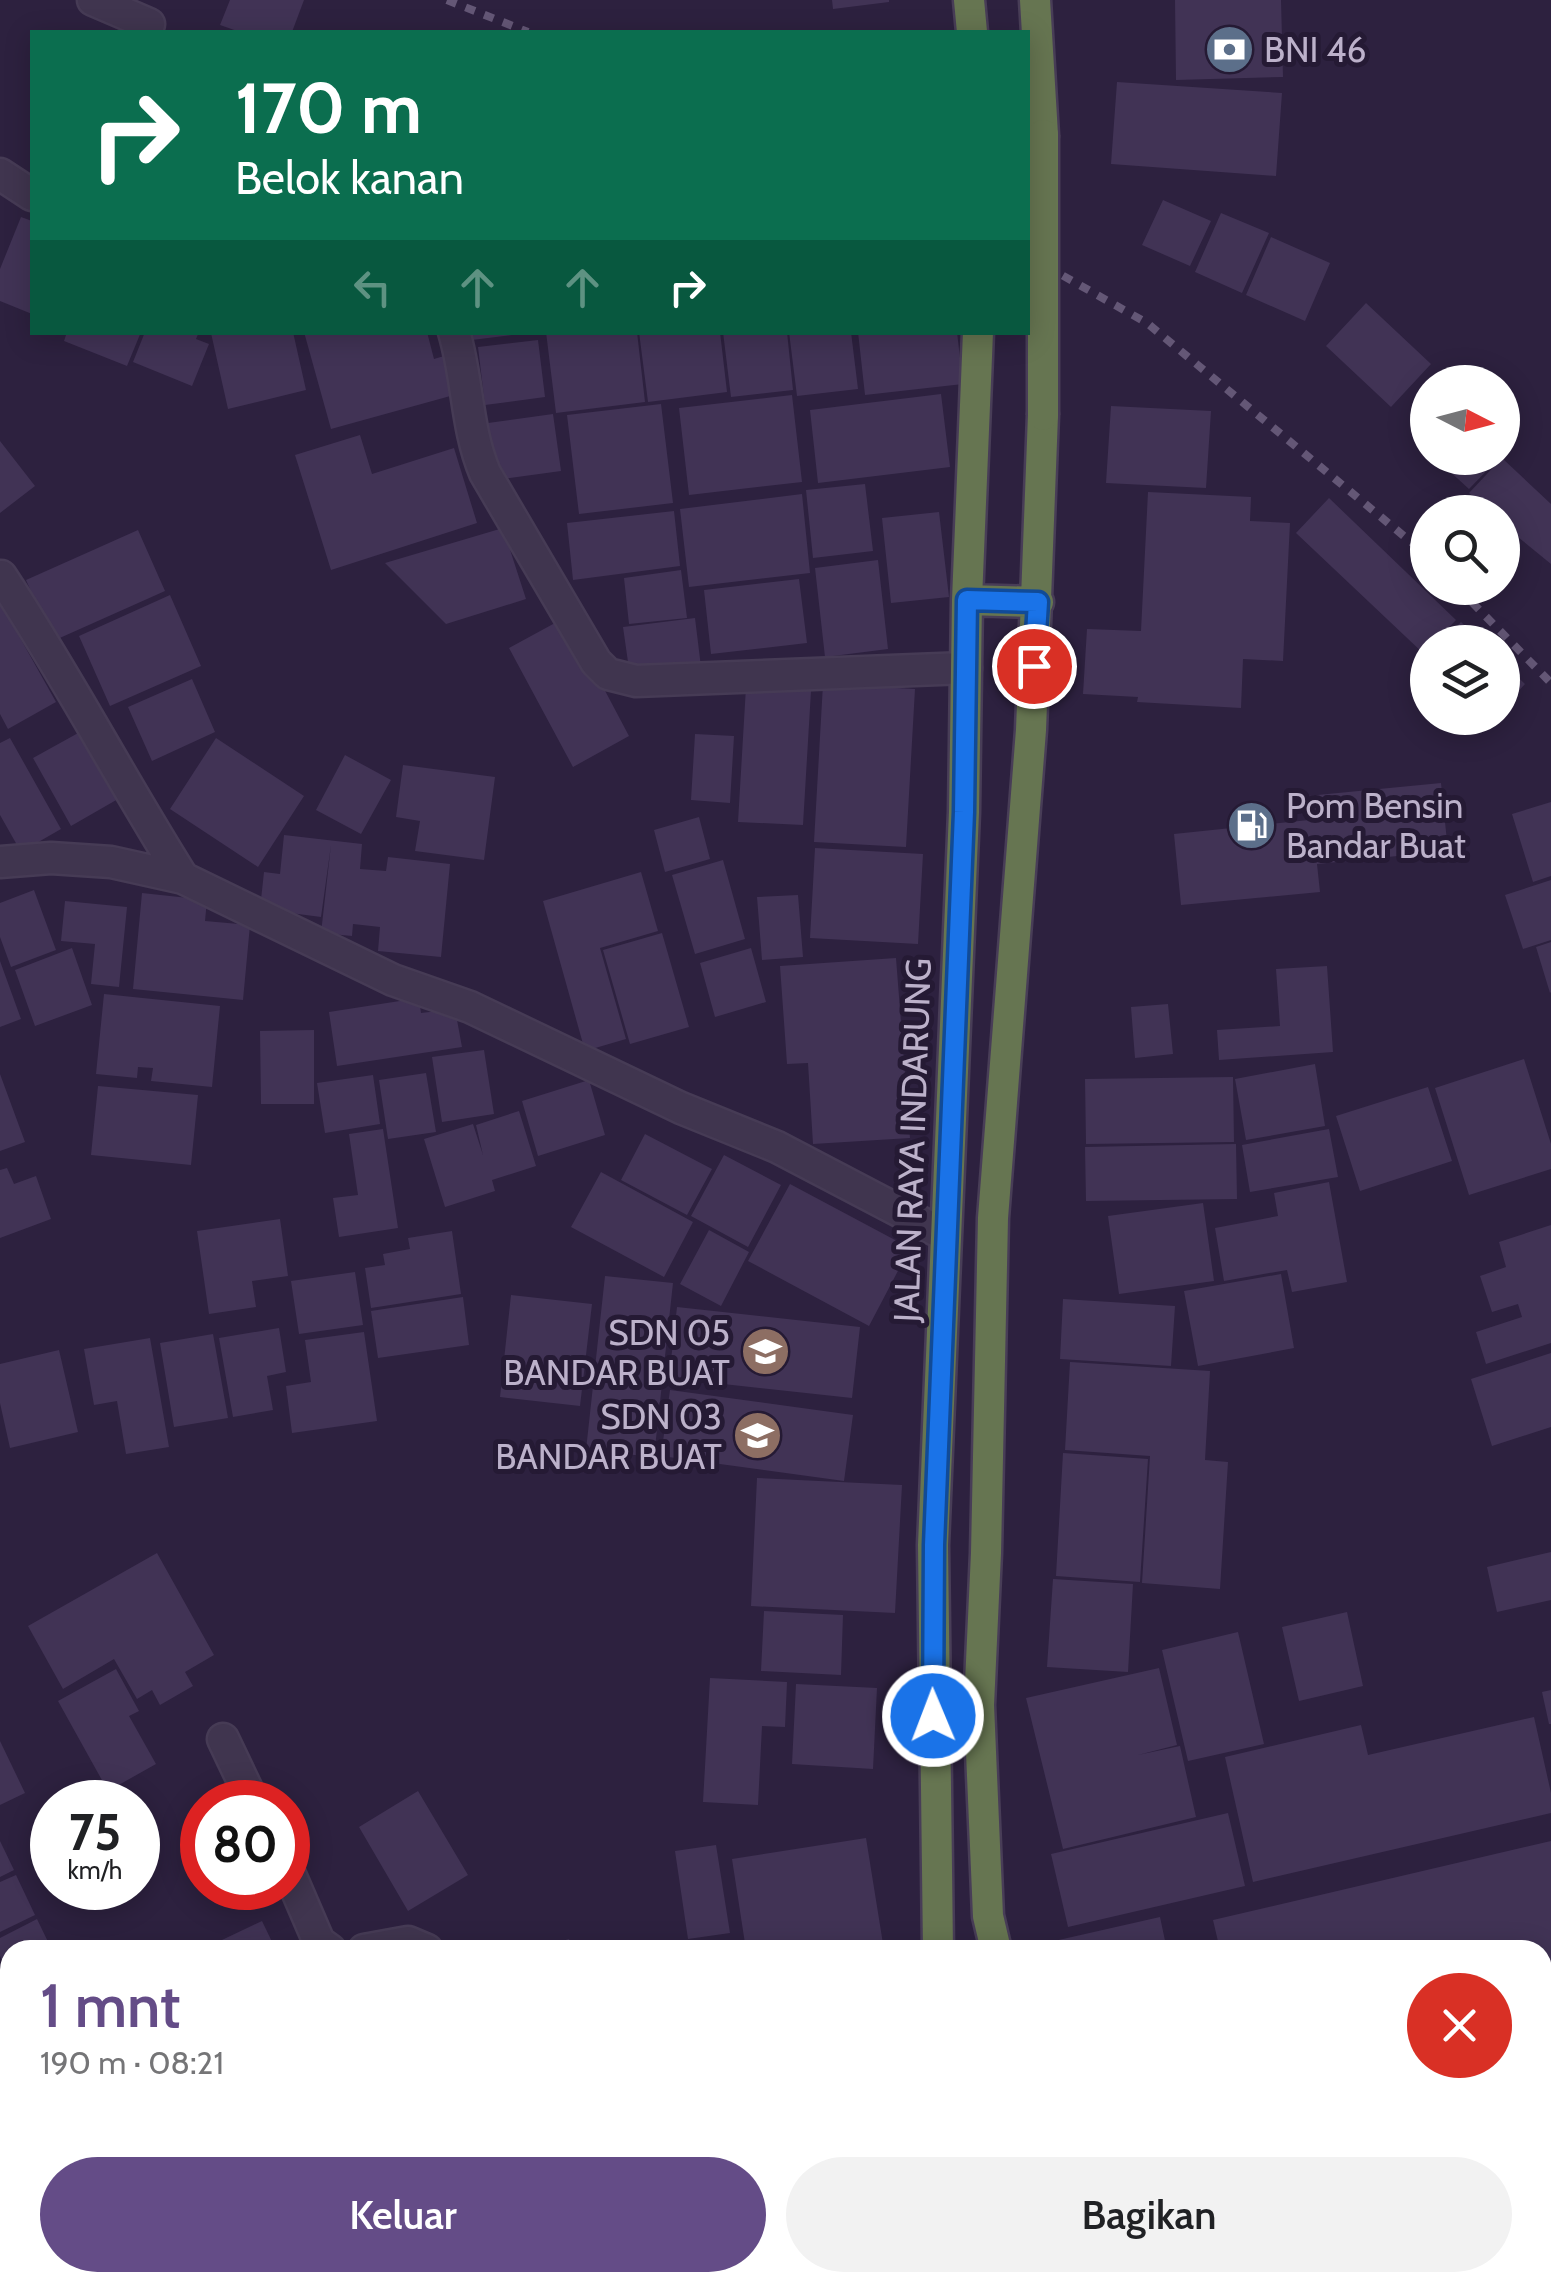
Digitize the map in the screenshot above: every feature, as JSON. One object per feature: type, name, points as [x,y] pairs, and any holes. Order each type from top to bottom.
[{"type":"highway","points":[[970,0],[972,30]]},
{"type":"highway","points":[[994,1940],[988,1916],[979,1705],[993,1218],[1038,602],[1044,415],[1043,135],[1035,0]]},
{"type":"highway","name":"JALAN RAYA INDARUNG","points":[[938,1940],[932,1605],[964,812],[967,600],[978,335]]},
{"type":"highway","points":[[967,600],[1038,602]]},
{"type":"street","points":[[93,0],[149,24]]},
{"type":"street","points":[[0,174],[30,194]]},
{"type":"street","points":[[455,335],[462,358],[473,445],[485,473],[596,662],[608,674],[636,681],[966,668]]},
{"type":"street","points":[[1,576],[47,646],[108,758],[183,878]]},
{"type":"street","points":[[0,862],[51,858],[111,862],[183,878],[393,980],[470,1008],[681,1108],[777,1148],[945,1235]]},
{"type":"street","points":[[223,1739],[243,1780]]},
{"type":"street","points":[[306,1910],[319,1940]]},
{"type":"building","points":[[230,0],[304,0],[293,30],[234,30],[220,25]]},
{"type":"building","points":[[832,0],[889,0],[889,2],[833,9]]},
{"type":"building","name":"BNI 46","points":[[1175,0],[1281,0],[1283,77],[1176,80]]},
{"type":"building","points":[[1117,82],[1282,93],[1276,176],[1111,164]]},
{"type":"building","points":[[1163,200],[1211,221],[1190,266],[1142,245]]},
{"type":"building","points":[[1221,213],[1269,233],[1242,293],[1195,272]]},
{"type":"building","points":[[21,217],[30,220],[30,313],[0,301],[0,269]]},
{"type":"building","points":[[1271,237],[1330,263],[1305,321],[1246,295]]},
{"type":"building","points":[[1366,303],[1431,364],[1410,365],[1410,387],[1391,407],[1326,346]]},
{"type":"building","points":[[66,335],[140,335],[127,366],[64,341]]},
{"type":"building","points":[[144,335],[198,335],[196,339],[209,344],[192,386],[133,362]]},
{"type":"building","points":[[211,335],[294,335],[306,390],[228,409]]},
{"type":"building","points":[[305,335],[428,335],[434,359],[444,356],[454,395],[331,429]]},
{"type":"building","points":[[471,335],[512,335],[472,340]]},
{"type":"building","points":[[546,335],[637,335],[645,402],[556,413]]},
{"type":"building","points":[[639,335],[720,335],[727,392],[648,402]]},
{"type":"building","points":[[723,335],[787,335],[793,390],[731,397]]},
{"type":"building","points":[[789,335],[851,335],[858,389],[797,396]]},
{"type":"building","points":[[858,335],[957,335],[963,384],[865,395]]},
{"type":"building","points":[[538,340],[545,397],[485,405],[478,347]]},
{"type":"building","points":[[941,394],[950,467],[818,483],[810,410]]},
{"type":"building","points":[[792,395],[802,482],[689,495],[679,408]]},
{"type":"building","points":[[661,404],[673,503],[579,514],[567,415]]},
{"type":"building","points":[[1111,406],[1211,411],[1206,488],[1106,483]]},
{"type":"building","points":[[553,414],[561,471],[496,480],[488,423]]},
{"type":"building","points":[[360,435],[372,474],[454,448],[477,523],[331,570],[295,455]]},
{"type":"building","points":[[0,441],[35,486],[0,513]]},
{"type":"building","points":[[1454,475],[1483,475],[1469,489]]},
{"type":"building","points":[[1486,475],[1520,475],[1551,504],[1551,564],[1520,539],[1520,495],[1469,493]]},
{"type":"building","points":[[865,484],[873,551],[813,558],[806,490]]},
{"type":"building","points":[[1148,492],[1251,497],[1250,521],[1290,523],[1283,661],[1243,659],[1241,708],[1137,702],[1138,697],[1083,694],[1087,629],[1141,631]]},
{"type":"building","points":[[802,494],[810,573],[689,587],[680,509]]},
{"type":"building","points":[[1329,498],[1410,576],[1410,605],[1440,605],[1456,620],[1451,625],[1410,625],[1410,641],[1296,533]]},
{"type":"building","points":[[674,511],[680,566],[573,580],[567,523]]},
{"type":"building","points":[[939,512],[949,597],[891,603],[882,518]]},
{"type":"building","points":[[503,528],[526,599],[446,624],[385,563]]},
{"type":"building","points":[[138,530],[165,591],[53,641],[26,580]]},
{"type":"building","points":[[878,560],[888,649],[825,657],[815,568]]},
{"type":"building","points":[[681,570],[687,618],[629,624],[624,578]]},
{"type":"building","points":[[799,579],[807,643],[711,654],[704,590]]},
{"type":"building","points":[[170,595],[201,666],[110,706],[79,636]]},
{"type":"building","points":[[0,602],[56,702],[8,729],[0,714]]},
{"type":"building","points":[[566,617],[629,736],[573,767],[509,648]]},
{"type":"building","points":[[695,618],[701,667],[630,676],[623,627]]},
{"type":"building","points":[[192,679],[215,732],[152,761],[128,707]]},
{"type":"building","points":[[823,684],[915,689],[906,847],[814,842]]},
{"type":"building","points":[[746,687],[811,691],[803,825],[738,822]]},
{"type":"building","points":[[80,732],[118,799],[71,826],[33,758]]},
{"type":"building","points":[[695,734],[734,736],[730,803],[691,800]]},
{"type":"building","points":[[10,738],[61,829],[21,852],[0,815],[0,743]]},
{"type":"building","points":[[216,738],[304,796],[258,867],[170,809]]},
{"type":"building","points":[[345,755],[391,780],[361,834],[316,810]]},
{"type":"building","points":[[403,765],[495,777],[484,860],[415,851],[420,821],[396,817]]},
{"type":"building","points":[[1441,783],[1448,851],[1317,864],[1320,892],[1181,905],[1174,834],[1309,820],[1307,796]]},
{"type":"building","points":[[1551,802],[1551,876],[1533,882],[1512,814]]},
{"type":"building","points":[[699,817],[710,859],[665,872],[654,830]]},
{"type":"building","points":[[284,835],[362,844],[360,869],[386,871],[388,857],[450,864],[441,957],[378,951],[380,927],[353,924],[352,936],[321,933],[331,845],[321,917],[260,909],[264,872],[280,874]]},
{"type":"building","points":[[815,848],[923,854],[918,944],[810,938]]},
{"type":"building","points":[[723,860],[745,939],[695,954],[672,875]]},
{"type":"building","points":[[641,872],[658,931],[600,948],[626,1039],[585,1051],[543,901]]},
{"type":"building","points":[[1551,880],[1551,940],[1523,949],[1505,895]]},
{"type":"building","points":[[34,890],[56,950],[11,967],[0,937],[0,903]]},
{"type":"building","points":[[142,893],[207,900],[205,921],[250,925],[243,1000],[133,989]]},
{"type":"building","points":[[798,895],[803,957],[762,960],[757,897]]},
{"type":"building","points":[[65,901],[127,907],[119,987],[91,984],[95,944],[61,941]]},
{"type":"building","points":[[662,933],[689,1027],[630,1044],[603,950]]},
{"type":"building","points":[[1551,942],[1551,992],[1550,993],[1536,947]]},
{"type":"building","points":[[72,948],[92,1005],[35,1026],[15,970]]},
{"type":"building","points":[[751,948],[766,1002],[715,1017],[700,963]]},
{"type":"building","points":[[896,958],[910,1138],[813,1144],[808,1063],[787,1064],[780,966]]},
{"type":"building","points":[[0,961],[21,1019],[0,1027]]},
{"type":"building","points":[[1327,966],[1333,1052],[1219,1060],[1217,1030],[1280,1026],[1276,969]]},
{"type":"building","points":[[104,994],[220,1006],[212,1087],[151,1081],[153,1068],[138,1067],[137,1078],[96,1074]]},
{"type":"building","points":[[419,998],[421,1013],[455,1009],[462,1047],[337,1066],[329,1012]]},
{"type":"building","points":[[1168,1004],[1173,1054],[1135,1058],[1131,1007]]},
{"type":"building","points":[[314,1030],[314,1104],[261,1104],[260,1031]]},
{"type":"building","points":[[484,1050],[494,1114],[442,1122],[432,1057]]},
{"type":"building","points":[[1524,1059],[1551,1144],[1551,1169],[1469,1195],[1435,1088]]},
{"type":"building","points":[[1315,1064],[1325,1126],[1246,1140],[1235,1079]]},
{"type":"building","points":[[426,1073],[436,1132],[388,1139],[379,1080]]},
{"type":"building","points":[[0,1074],[25,1142],[0,1151]]},
{"type":"building","points":[[373,1075],[380,1124],[325,1133],[317,1083]]},
{"type":"building","points":[[1233,1077],[1234,1142],[1086,1144],[1085,1079]]},
{"type":"building","points":[[589,1080],[605,1135],[538,1156],[522,1101]]},
{"type":"building","points":[[98,1086],[198,1095],[191,1165],[91,1155]]},
{"type":"building","points":[[1428,1087],[1452,1161],[1360,1191],[1336,1116]]},
{"type":"building","points":[[519,1111],[536,1166],[492,1180],[495,1191],[445,1207],[424,1139],[473,1124],[483,1155],[476,1125]]},
{"type":"building","points":[[383,1129],[398,1228],[339,1237],[333,1198],[358,1195],[349,1134]]},
{"type":"building","points":[[1329,1129],[1338,1177],[1250,1192],[1242,1145]]},
{"type":"building","points":[[645,1134],[712,1169],[687,1215],[621,1180]]},
{"type":"building","points":[[1236,1144],[1237,1199],[1086,1201],[1085,1147]]},
{"type":"building","points":[[724,1155],[781,1185],[748,1247],[691,1216]]},
{"type":"building","points":[[7,1168],[14,1184],[36,1176],[51,1219],[0,1238],[0,1170]]},
{"type":"building","points":[[601,1172],[693,1222],[664,1277],[571,1227]]},
{"type":"building","points":[[1329,1182],[1347,1282],[1292,1292],[1287,1270],[1224,1281],[1215,1228],[1278,1216],[1274,1193]]},
{"type":"building","points":[[790,1184],[910,1248],[869,1326],[748,1261]]},
{"type":"building","points":[[1203,1203],[1214,1281],[1119,1294],[1108,1216]]},
{"type":"building","points":[[280,1219],[288,1276],[252,1281],[256,1307],[209,1314],[197,1231]]},
{"type":"building","points":[[1551,1225],[1551,1343],[1486,1364],[1476,1332],[1522,1317],[1518,1304],[1492,1312],[1480,1276],[1506,1267],[1499,1242]]},
{"type":"building","points":[[709,1230],[749,1252],[721,1306],[680,1284]]},
{"type":"building","points":[[452,1231],[461,1294],[371,1308],[365,1268],[385,1265],[383,1254],[410,1249],[408,1238]]},
{"type":"building","points":[[355,1272],[363,1325],[299,1334],[291,1281]]},
{"type":"building","points":[[1281,1274],[1294,1348],[1198,1366],[1184,1291]]},
{"type":"building","points":[[605,1276],[673,1283],[654,1457],[586,1450]]},
{"type":"building","points":[[511,1295],[592,1304],[580,1406],[500,1397]]},
{"type":"building","points":[[463,1297],[469,1345],[378,1358],[371,1311]]},
{"type":"building","points":[[1063,1299],[1175,1306],[1171,1366],[1060,1359]]},
{"type":"building","name":"SDN 05 BANDAR BUAT","points":[[677,1307],[860,1327],[852,1398],[669,1378]]},
{"type":"building","points":[[279,1328],[286,1372],[267,1376],[273,1410],[233,1417],[219,1338]]},
{"type":"building","points":[[364,1332],[377,1421],[292,1433],[286,1386],[311,1382],[305,1340]]},
{"type":"building","points":[[213,1334],[228,1418],[174,1427],[160,1343]]},
{"type":"building","points":[[150,1338],[169,1447],[126,1454],[117,1401],[94,1405],[84,1349]]},
{"type":"building","points":[[59,1350],[78,1432],[10,1448],[0,1403],[0,1364]]},
{"type":"building","points":[[1551,1353],[1551,1427],[1492,1446],[1471,1379]]},
{"type":"building","points":[[1070,1362],[1210,1371],[1205,1460],[1228,1462],[1220,1589],[1142,1583],[1150,1456],[1065,1450]]},
{"type":"building","name":"SDN 03 BANDAR BUAT","points":[[670,1390],[853,1415],[844,1481],[661,1456]]},
{"type":"building","points":[[1063,1453],[1148,1459],[1140,1582],[1056,1576]]},
{"type":"building","points":[[757,1478],[902,1485],[895,1613],[751,1606]]},
{"type":"building","points":[[1551,1552],[1551,1600],[1497,1612],[1487,1567]]},
{"type":"building","points":[[157,1553],[214,1655],[185,1672],[193,1686],[160,1705],[152,1690],[137,1699],[114,1659],[63,1689],[28,1626]]},
{"type":"building","points":[[1053,1579],[1133,1584],[1128,1672],[1047,1667]]},
{"type":"building","points":[[764,1611],[843,1615],[841,1675],[761,1671]]},
{"type":"building","points":[[1347,1612],[1363,1686],[1299,1701],[1282,1627]]},
{"type":"building","points":[[1238,1632],[1264,1744],[1188,1761],[1162,1650]]},
{"type":"building","points":[[1159,1668],[1177,1745],[1138,1755],[1180,1746],[1196,1817],[1063,1849],[1026,1698]]},
{"type":"building","points":[[116,1669],[139,1711],[129,1716],[156,1764],[128,1780],[102,1780],[58,1701]]},
{"type":"building","points":[[710,1678],[787,1682],[785,1727],[762,1726],[758,1805],[703,1802]]},
{"type":"building","points":[[796,1684],[877,1688],[873,1769],[792,1764]]},
{"type":"building","points":[[1551,1690],[1551,1724],[1549,1724],[1542,1692]]},
{"type":"building","points":[[1534,1717],[1551,1793],[1551,1813],[1253,1882],[1225,1757],[1361,1725],[1368,1755]]},
{"type":"building","points":[[0,1741],[25,1793],[0,1805]]},
{"type":"building","points":[[418,1791],[468,1875],[408,1911],[359,1827]]},
{"type":"building","points":[[1228,1813],[1245,1886],[1068,1927],[1051,1854]]},
{"type":"building","points":[[866,1838],[882,1940],[744,1940],[732,1859]]},
{"type":"building","points":[[0,1841],[14,1870],[0,1877]]},
{"type":"building","points":[[1551,1841],[1551,1940],[1218,1940],[1213,1920]]},
{"type":"building","points":[[716,1845],[730,1933],[688,1939],[675,1851]]},
{"type":"building","points":[[16,1875],[35,1915],[0,1932],[0,1882]]},
{"type":"building","points":[[1160,1917],[1165,1940],[1059,1940]]},
{"type":"building","points":[[37,1919],[47,1940],[0,1940]]},
{"type":"building","points":[[262,1921],[271,1940],[222,1940]]},
{"type":"railway","points":[[447,0],[523,30]]},
{"type":"railway","points":[[1030,257],[1147,323],[1410,541]]},
{"type":"railway","points":[[1475,605],[1551,683]]},
{"type":"place","name":"BNI 46","points":[[1229,49]]},
{"type":"place","name":"Pom Bensin Bandar Buat","points":[[1251,825]]},
{"type":"place","name":"SDN 05 BANDAR BUAT","points":[[765,1352]]},
{"type":"place","name":"SDN 03 BANDAR BUAT","points":[[757,1436]]},
{"type":"route","points":[[933,1716],[932,1605],[964,812],[967,600],[1038,602],[1034,666]]}]
